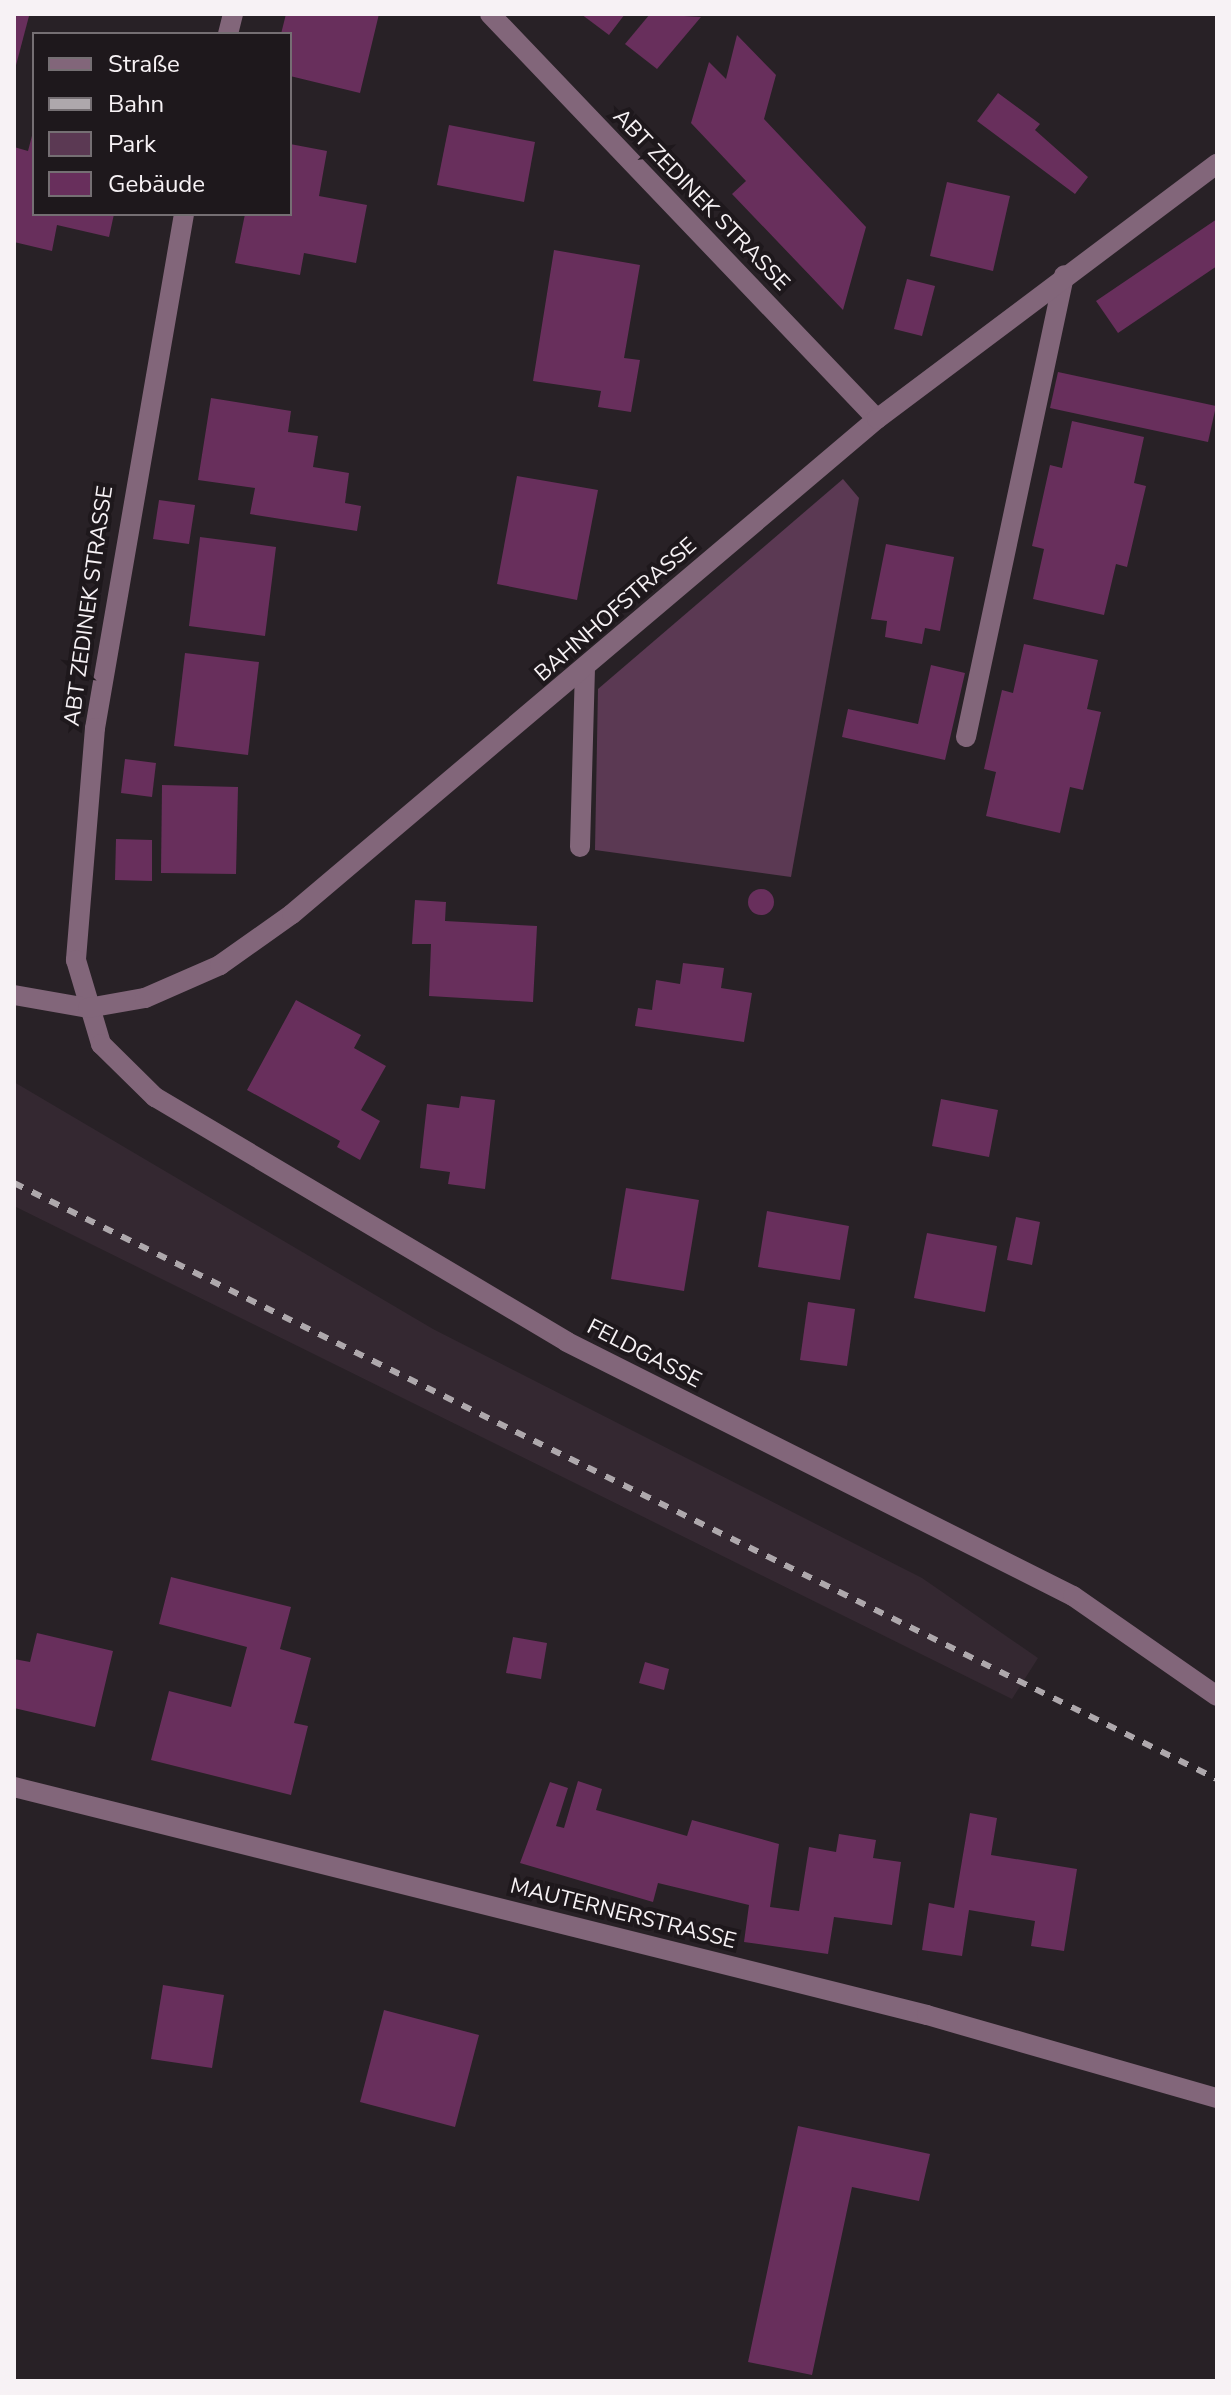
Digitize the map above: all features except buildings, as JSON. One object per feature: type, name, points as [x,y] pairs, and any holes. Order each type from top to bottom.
[{"type":"street","name":"ABT ZEDINEK STRASSE","points":[[490,14],[877,419]]},
{"type":"street","name":"BAHNHOFSTRASSE","points":[[14,995],[88,1008],[145,998],[220,965],[292,914],[877,419],[1064,275],[1217,164]]},
{"type":"street","name":"ABT ZEDINEK STRASSE","points":[[88,1008],[76,960],[95,728],[184,216]]},
{"type":"street","points":[[966,737],[1064,275]]},
{"type":"street","points":[[580,847],[585,669]]},
{"type":"street","name":"FELDGASSE","points":[[88,1008],[101,1044],[155,1097],[567,1342],[1073,1596],[1217,1696]]},
{"type":"street","name":"MAUTERNERSTRASSE","points":[[14,1787],[927,2015],[1217,2098]]},
{"type":"shaded area","points":[[14,1082],[433,1329],[922,1578],[1038,1658],[1012,1699],[14,1206]]},
{"type":"green space","points":[[843,479],[859,498],[791,877],[595,850],[598,689]]},
{"type":"railway","points":[[14,1183],[1217,1779]]}]
